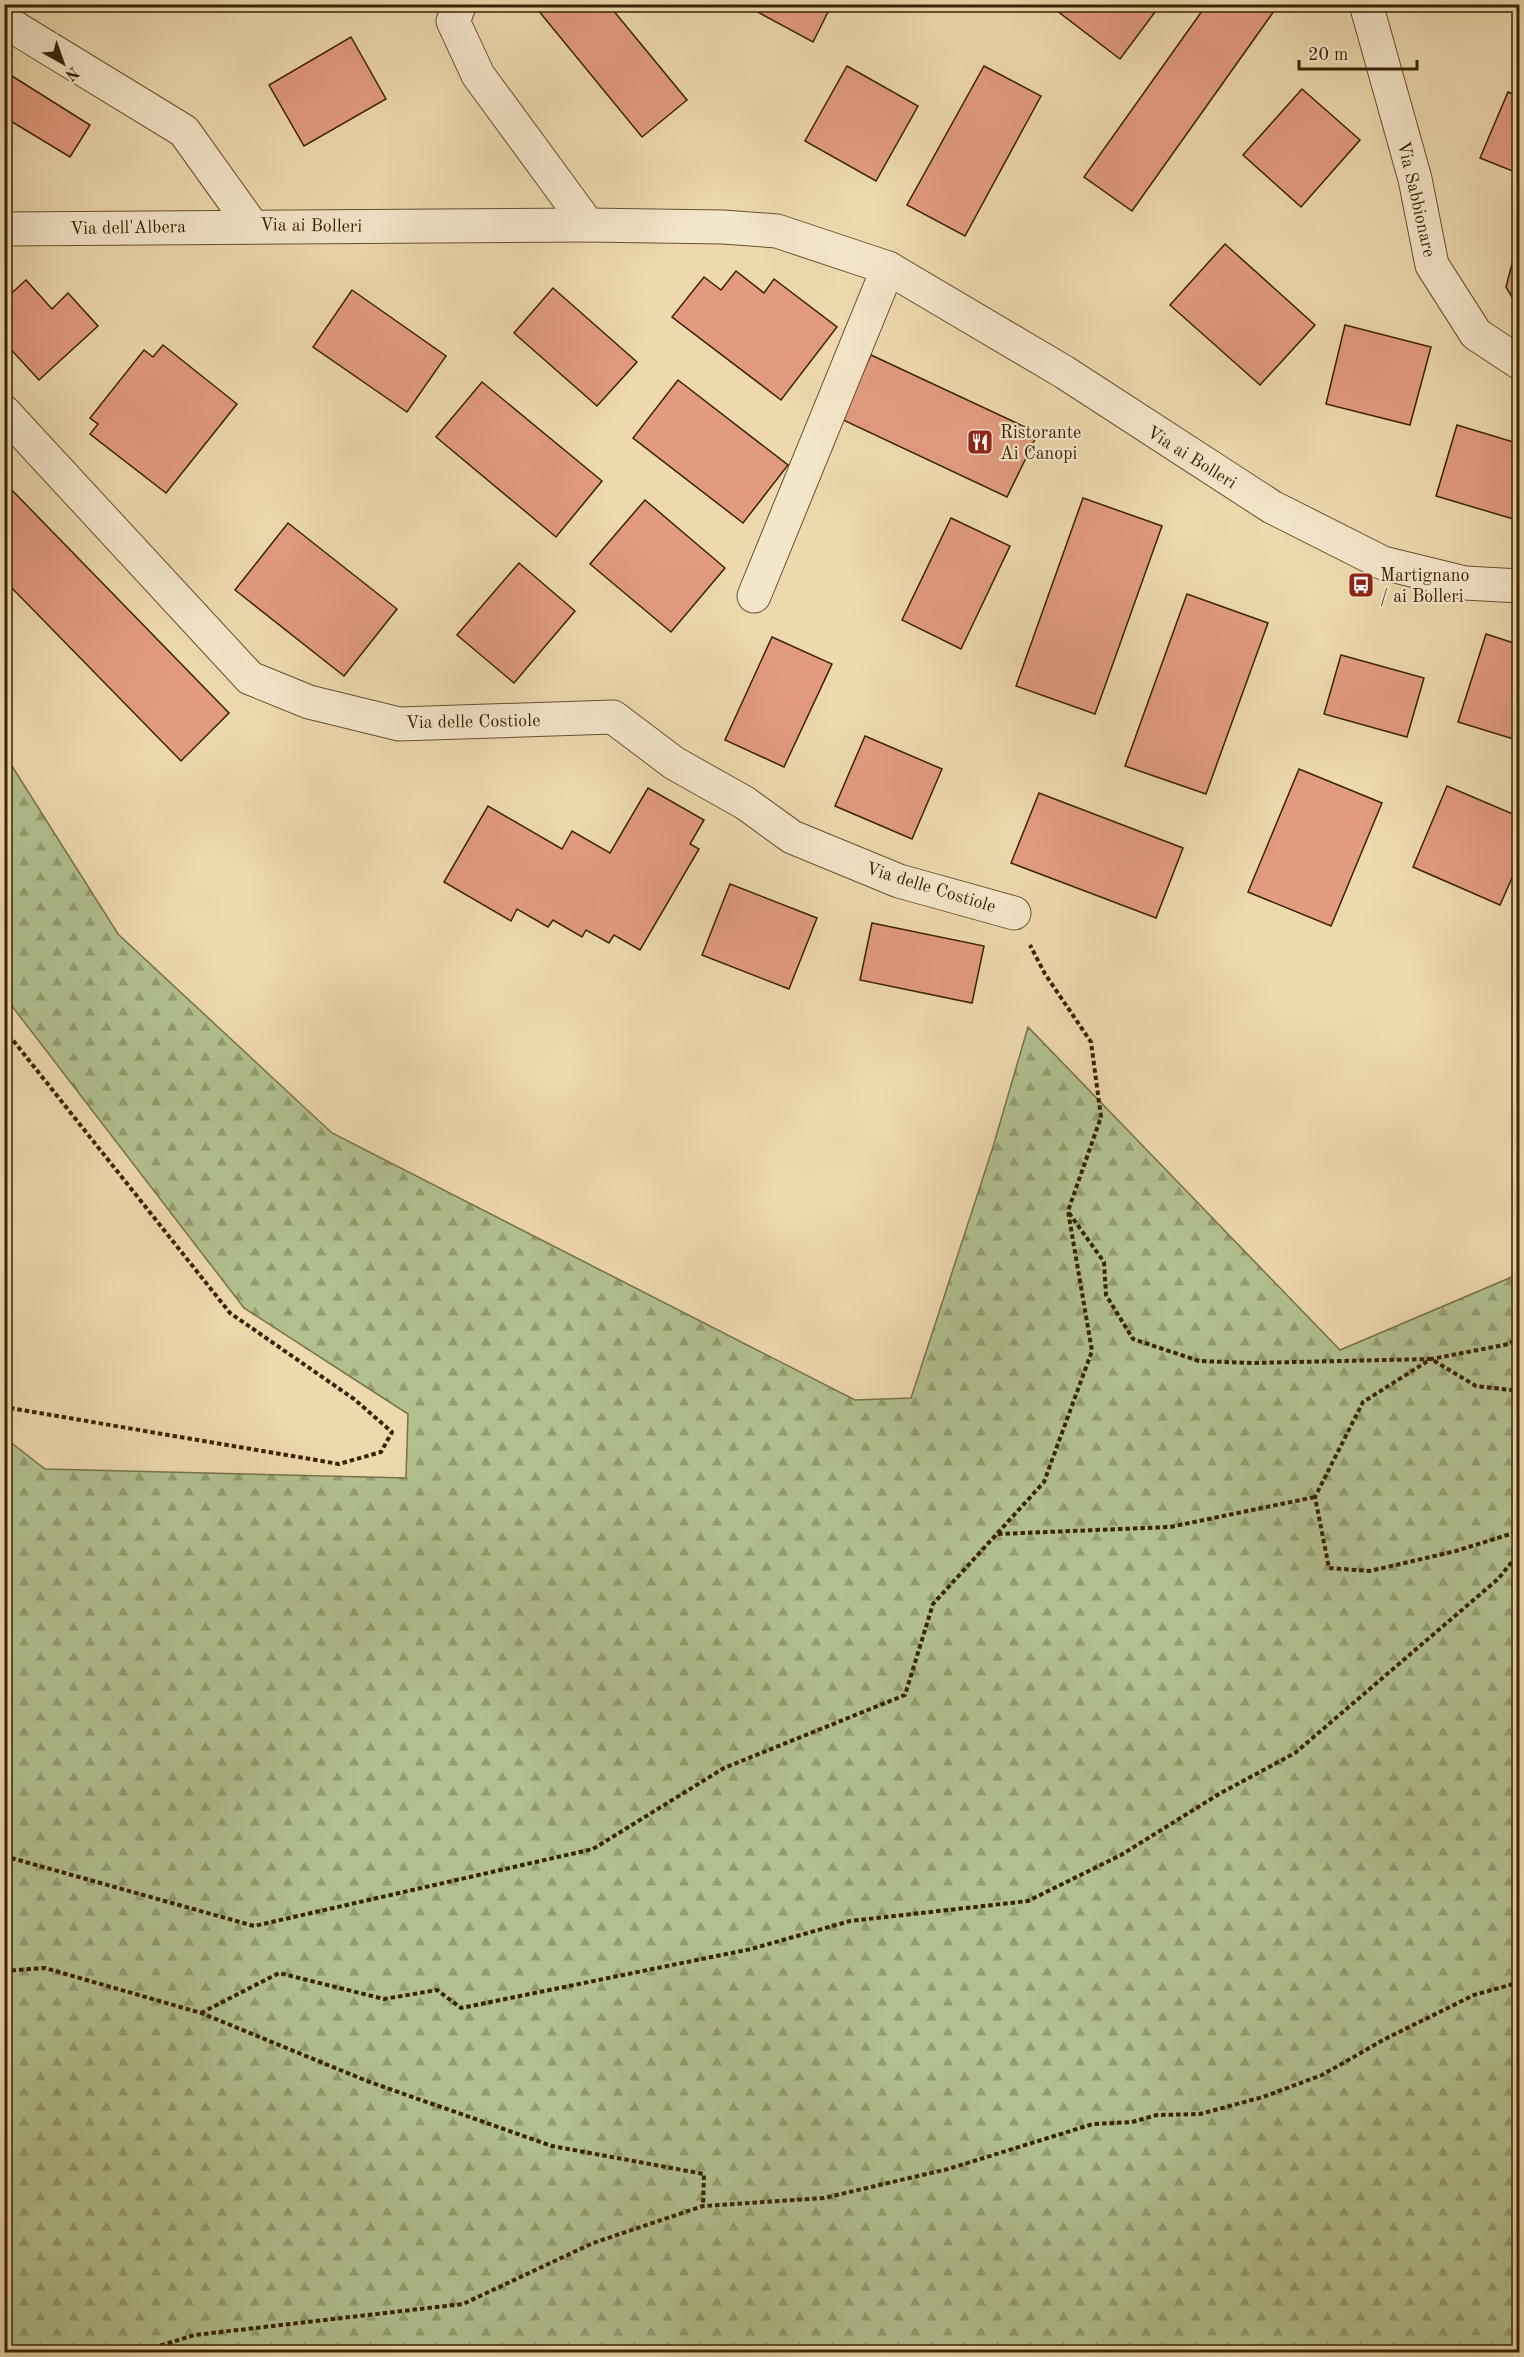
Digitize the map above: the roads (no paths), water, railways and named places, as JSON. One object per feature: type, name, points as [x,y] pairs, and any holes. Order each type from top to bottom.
[{"type":"street","points":[[460,4],[453,21],[478,75],[588,225]]},
{"type":"street","name":"Via Sabbionare","points":[[1366,4],[1415,179],[1432,265],[1476,334],[1520,363]]},
{"type":"street","name":"Via ai Bolleri","points":[[4,21],[184,131],[252,226],[588,225],[723,227],[777,231],[888,268],[1064,372],[1272,507],[1383,562],[1465,583],[1520,586]]},
{"type":"street","name":"Via dell'Albera","points":[[4,229],[252,226]]},
{"type":"street","points":[[754,596],[888,268]]},
{"type":"street","name":"Via delle Costiole","points":[[4,412],[250,678],[309,702],[399,724],[613,717],[675,763],[745,803],[792,837],[899,881],[1014,913]]},
{"type":"place","name":"Ristorante Ai Canopi","points":[[980,442]]},
{"type":"place","name":"Martignano / ai Bolleri","points":[[1361,585]]}]
